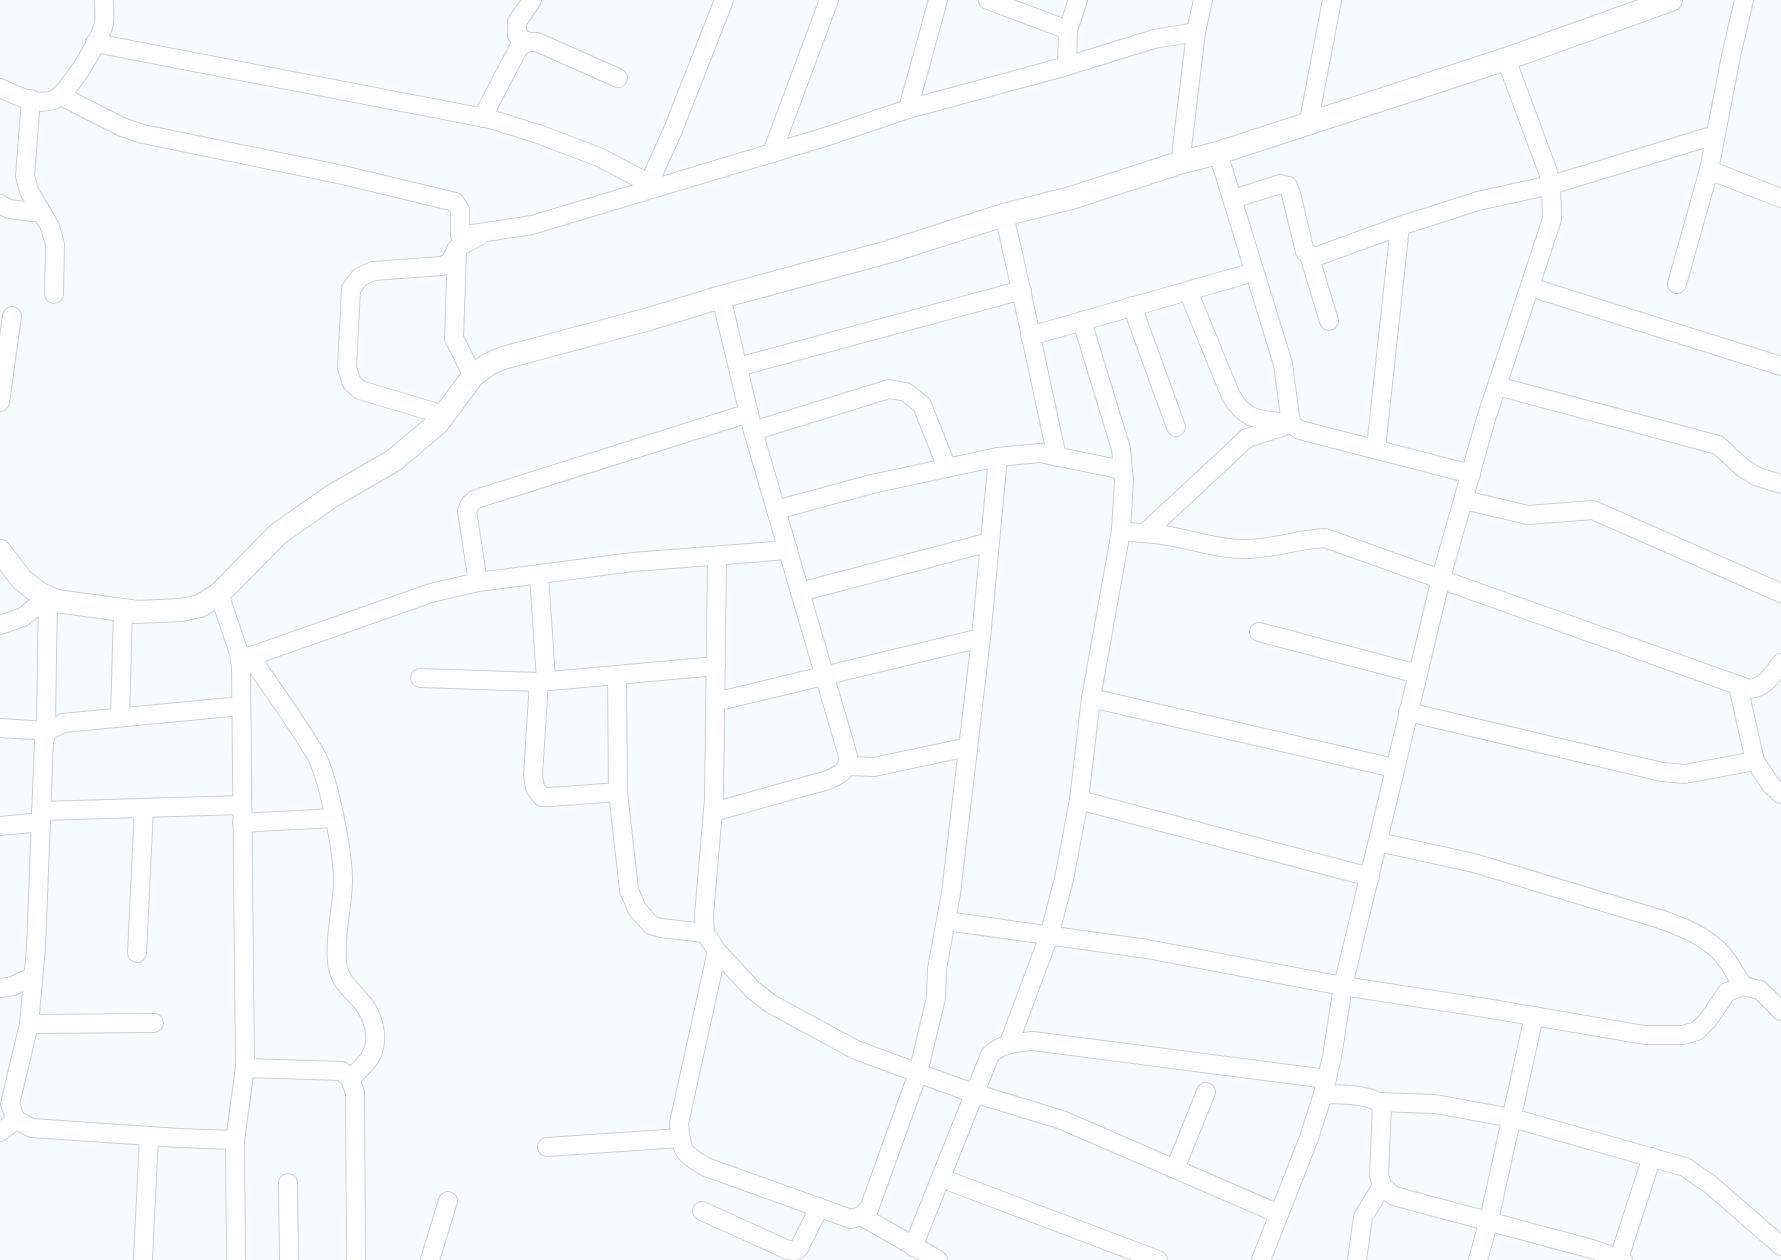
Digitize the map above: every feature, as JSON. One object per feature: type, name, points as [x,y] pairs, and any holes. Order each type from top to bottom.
[{"type":"street","points":[[0,88],[17,96],[42,102],[52,101],[61,96],[88,60],[104,24],[104,0]]},
{"type":"street","points":[[528,42],[517,35],[517,22],[532,0]]},
{"type":"street","points":[[653,185],[724,0]]},
{"type":"street","points":[[772,153],[829,0]]},
{"type":"street","points":[[908,108],[938,0]]},
{"type":"street","points":[[988,0],[1068,30]]},
{"type":"street","points":[[1067,66],[1068,30],[1078,0]]},
{"type":"street","points":[[1182,162],[1196,32],[1203,0]]},
{"type":"street","points":[[1308,126],[1332,0]]},
{"type":"street","points":[[0,551],[22,579],[39,593],[56,601],[137,612],[182,610],[200,606],[219,594],[278,534],[332,496],[393,461],[438,423],[473,376],[489,364],[503,358],[649,320],[721,297],[888,252],[1004,215],[1071,198],[1182,162],[1308,126],[1506,60],[1671,0]]},
{"type":"street","points":[[1677,284],[1709,170],[1744,0]]},
{"type":"street","points":[[61,96],[122,127],[143,134],[343,175],[455,202],[460,210],[460,236],[532,225],[653,185],[772,153],[908,108],[1067,66],[1154,39],[1196,32]]},
{"type":"street","points":[[482,118],[519,47],[528,42],[537,42],[618,78]]},
{"type":"street","points":[[95,43],[482,118],[538,134],[599,157],[653,185]]},
{"type":"street","points":[[1261,1260],[1309,1138],[1325,1087],[1343,986],[1441,578],[1497,386],[1552,219],[1551,185],[1544,160],[1506,60]]},
{"type":"street","points":[[31,99],[25,176],[29,191],[50,227],[55,244],[54,294]]},
{"type":"street","points":[[1233,199],[1280,184],[1288,186],[1292,194],[1305,252],[1315,257],[1478,201],[1551,185],[1715,135]]},
{"type":"street","points":[[1218,153],[1283,364],[1291,424]]},
{"type":"street","points":[[1709,170],[1781,198]]},
{"type":"street","points":[[0,204],[9,208],[42,213]]},
{"type":"street","points":[[1004,215],[1057,457]]},
{"type":"street","points":[[1376,448],[1400,226]]},
{"type":"street","points":[[444,415],[360,390],[352,382],[347,369],[351,289],[360,277],[373,271],[442,266],[450,262],[457,248],[483,234]]},
{"type":"street","points":[[457,248],[454,338],[473,376]]},
{"type":"street","points":[[1309,255],[1329,321]]},
{"type":"street","points":[[1030,336],[1254,272]]},
{"type":"street","points":[[1530,287],[1781,366]]},
{"type":"street","points":[[738,367],[1022,290]]},
{"type":"street","points":[[1188,291],[1231,396],[1239,409],[1255,418],[1291,424],[1300,430],[1471,474]]},
{"type":"street","points":[[713,812],[828,780],[843,774],[848,765],[848,756],[751,422],[721,297]]},
{"type":"street","points":[[1132,306],[1176,427]]},
{"type":"street","points":[[0,402],[4,339],[12,316]]},
{"type":"street","points":[[1009,1043],[1049,936],[1064,879],[1079,800],[1091,698],[1121,531],[1124,482],[1121,449],[1082,321]]},
{"type":"street","points":[[1497,386],[1718,445],[1743,468],[1758,477],[1781,484]]},
{"type":"street","points":[[478,582],[467,511],[476,499],[751,422],[889,389],[906,392],[922,405],[947,468]]},
{"type":"street","points":[[1144,533],[1247,438],[1291,424]]},
{"type":"street","points":[[776,510],[872,484],[998,457],[1040,453],[1123,470]]},
{"type":"street","points":[[717,951],[679,1123],[681,1147],[686,1156],[706,1167],[850,1219],[861,1216],[869,1209],[918,1072],[936,998],[937,969],[946,921],[981,638],[998,457]]},
{"type":"street","points":[[1464,500],[1527,515],[1593,510],[1781,593]]},
{"type":"street","points":[[1121,531],[1242,549],[1282,546],[1310,538],[1325,538],[1738,686],[1749,689],[1759,688],[1766,684],[1781,663]]},
{"type":"street","points":[[800,592],[990,542]]},
{"type":"street","points":[[245,658],[431,593],[478,582],[633,562],[788,550]]},
{"type":"street","points":[[717,557],[713,812],[704,915],[705,933],[717,951],[753,990],[771,1004],[856,1050],[974,1093],[1062,1120],[1279,1214]]},
{"type":"street","points":[[539,574],[542,681],[533,775],[534,788],[542,797],[618,792]]},
{"type":"street","points":[[219,594],[239,653],[245,658],[317,757],[326,780],[343,880],[337,931],[337,963],[346,986],[363,1002],[375,1029],[374,1045],[369,1059],[350,1079]]},
{"type":"street","points":[[0,625],[23,617],[48,597]]},
{"type":"street","points":[[48,597],[46,720],[48,731],[44,741],[33,976],[29,1024],[10,1104],[16,1120],[32,1128],[235,1140]]},
{"type":"street","points":[[120,717],[123,610]]},
{"type":"street","points":[[1259,632],[1418,674]]},
{"type":"street","points":[[715,702],[981,638]]},
{"type":"street","points":[[236,1260],[235,1140],[245,1068],[241,706],[245,658]]},
{"type":"street","points":[[420,678],[542,681],[716,666]]},
{"type":"street","points":[[617,675],[618,792],[629,890],[637,909],[651,925],[705,933]]},
{"type":"street","points":[[1738,686],[1755,761],[1771,785],[1781,794]]},
{"type":"street","points":[[1091,698],[1394,768]]},
{"type":"street","points":[[0,728],[48,731],[63,723],[241,706]]},
{"type":"street","points":[[1408,712],[1662,772],[1685,774],[1755,761]]},
{"type":"street","points":[[848,765],[874,767],[968,747]]},
{"type":"street","points":[[1079,800],[1370,877]]},
{"type":"street","points":[[0,826],[41,817],[144,808],[334,818]]},
{"type":"street","points":[[137,953],[144,808]]},
{"type":"street","points":[[1378,842],[1474,863],[1660,919],[1686,929],[1707,941],[1721,954],[1743,986]]},
{"type":"street","points":[[946,921],[1147,949],[1343,986],[1644,1035],[1683,1035],[1697,1031],[1708,1020],[1727,992],[1743,986],[1760,990],[1781,1011]]},
{"type":"street","points":[[0,988],[13,986],[33,976]]},
{"type":"street","points":[[1478,1260],[1534,1016]]},
{"type":"street","points":[[29,1024],[154,1023]]},
{"type":"street","points":[[913,1247],[990,1055],[997,1048],[1009,1043],[1033,1041],[1325,1087],[1372,1098],[1379,1102],[1436,1104],[1512,1118],[1685,1167],[1711,1185],[1781,1246]]},
{"type":"street","points":[[245,1068],[342,1071],[350,1079],[355,1093],[356,1260]]},
{"type":"street","points":[[1175,1169],[1206,1092]]},
{"type":"street","points":[[1379,1102],[1382,1106],[1379,1175],[1382,1186],[1394,1196],[1489,1220],[1590,1254],[1621,1259],[1652,1157]]},
{"type":"street","points":[[0,1132],[16,1120]]},
{"type":"street","points":[[143,1260],[149,1136]]},
{"type":"street","points":[[547,1147],[681,1138]]},
{"type":"street","points":[[941,1179],[1158,1260]]},
{"type":"street","points":[[288,1183],[289,1260]]},
{"type":"street","points":[[1357,1260],[1363,1217],[1382,1186]]},
{"type":"street","points":[[430,1260],[448,1201]]},
{"type":"street","points":[[702,1211],[788,1250],[795,1251],[799,1248],[819,1208]]},
{"type":"street","points":[[861,1216],[938,1260]]}]
